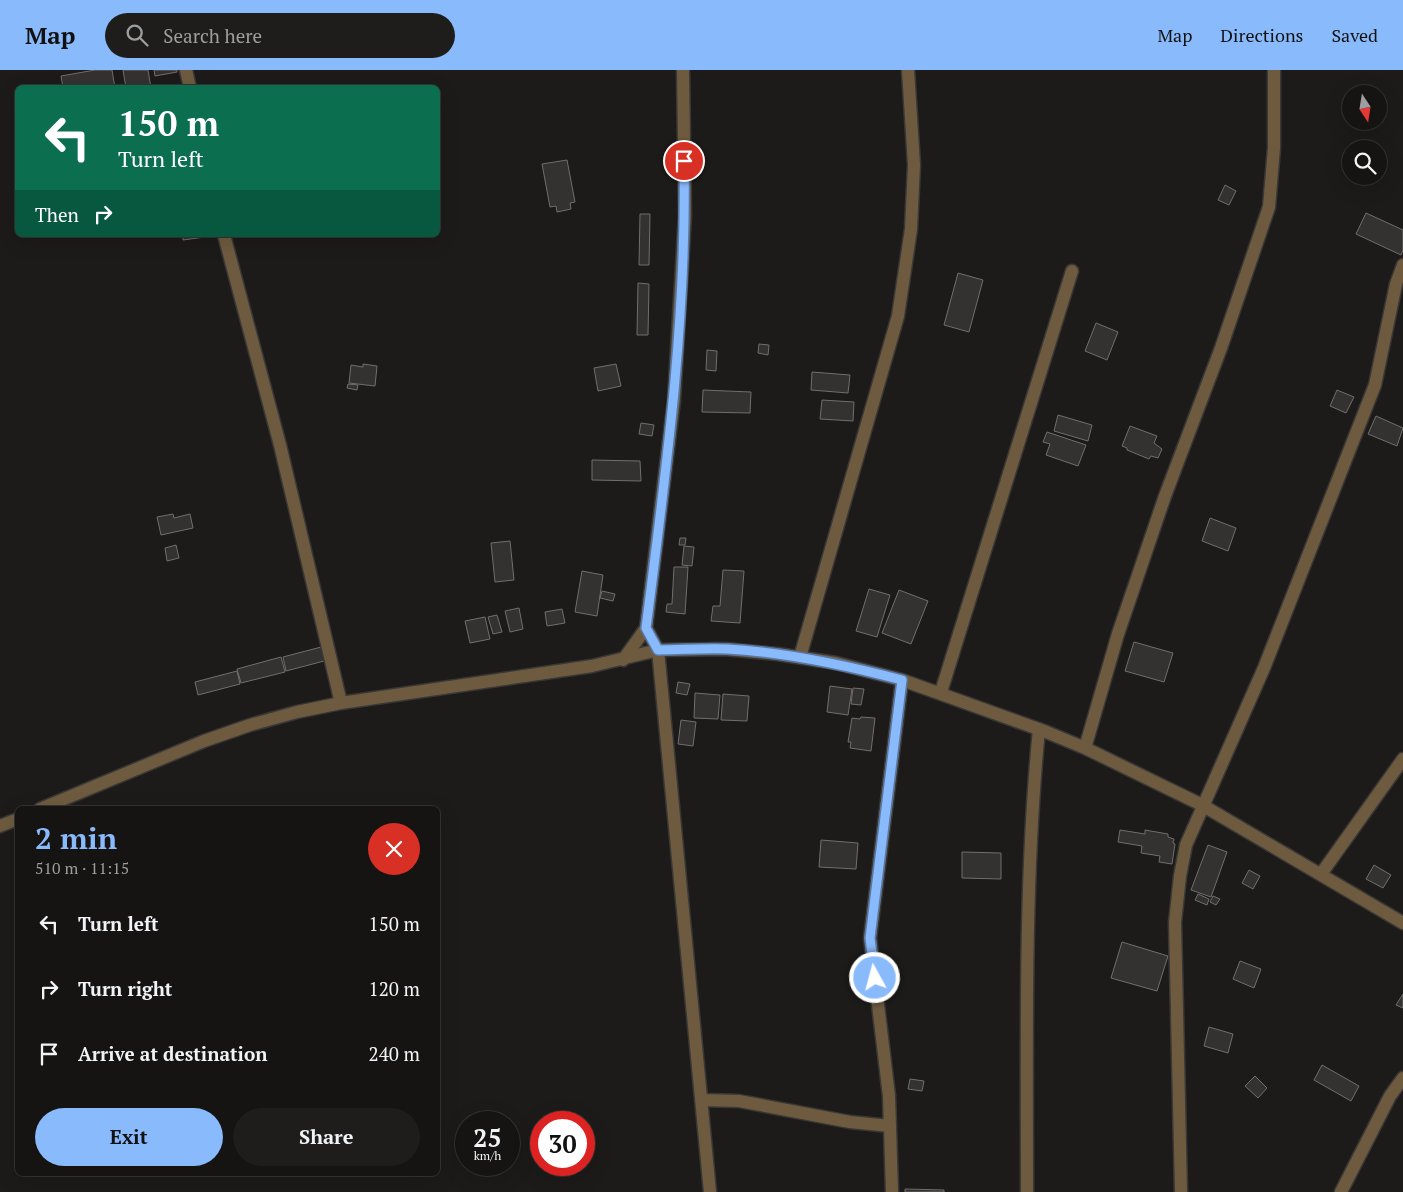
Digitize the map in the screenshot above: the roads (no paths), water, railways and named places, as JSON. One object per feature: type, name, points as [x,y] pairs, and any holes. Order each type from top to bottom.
[{"type":"street","points":[[186,70],[189,85]]},
{"type":"street","points":[[623,660],[646,628],[674,400],[682,303],[685,215],[683,70]]},
{"type":"street","points":[[800,657],[898,316],[911,229],[914,165],[908,70]]},
{"type":"street","points":[[1085,748],[1131,598],[1165,496],[1221,348],[1269,207],[1274,148],[1274,70]]},
{"type":"street","points":[[225,237],[280,445],[341,703]]},
{"type":"street","points":[[1181,1192],[1175,922],[1180,876],[1186,845],[1264,668],[1374,385],[1396,284],[1403,265]]},
{"type":"street","points":[[941,692],[1072,271]]},
{"type":"street","points":[[646,628],[658,650],[710,1192]]},
{"type":"street","points":[[47,806],[129,770],[232,731],[297,712],[341,703],[623,660],[658,650],[726,649],[836,663],[902,680],[941,692],[1085,748],[1202,805],[1403,923]]},
{"type":"street","points":[[892,1192],[889,1096],[870,938],[902,680]]},
{"type":"street","points":[[1027,1192],[1029,873],[1032,792],[1038,729]]},
{"type":"street","points":[[1321,874],[1403,759]]},
{"type":"street","points":[[0,826],[15,819]]},
{"type":"street","points":[[1341,1192],[1390,1096],[1403,1078]]},
{"type":"street","points":[[1390,1096],[1403,1101]]},
{"type":"street","points":[[701,1100],[739,1101],[850,1122],[890,1126]]}]
